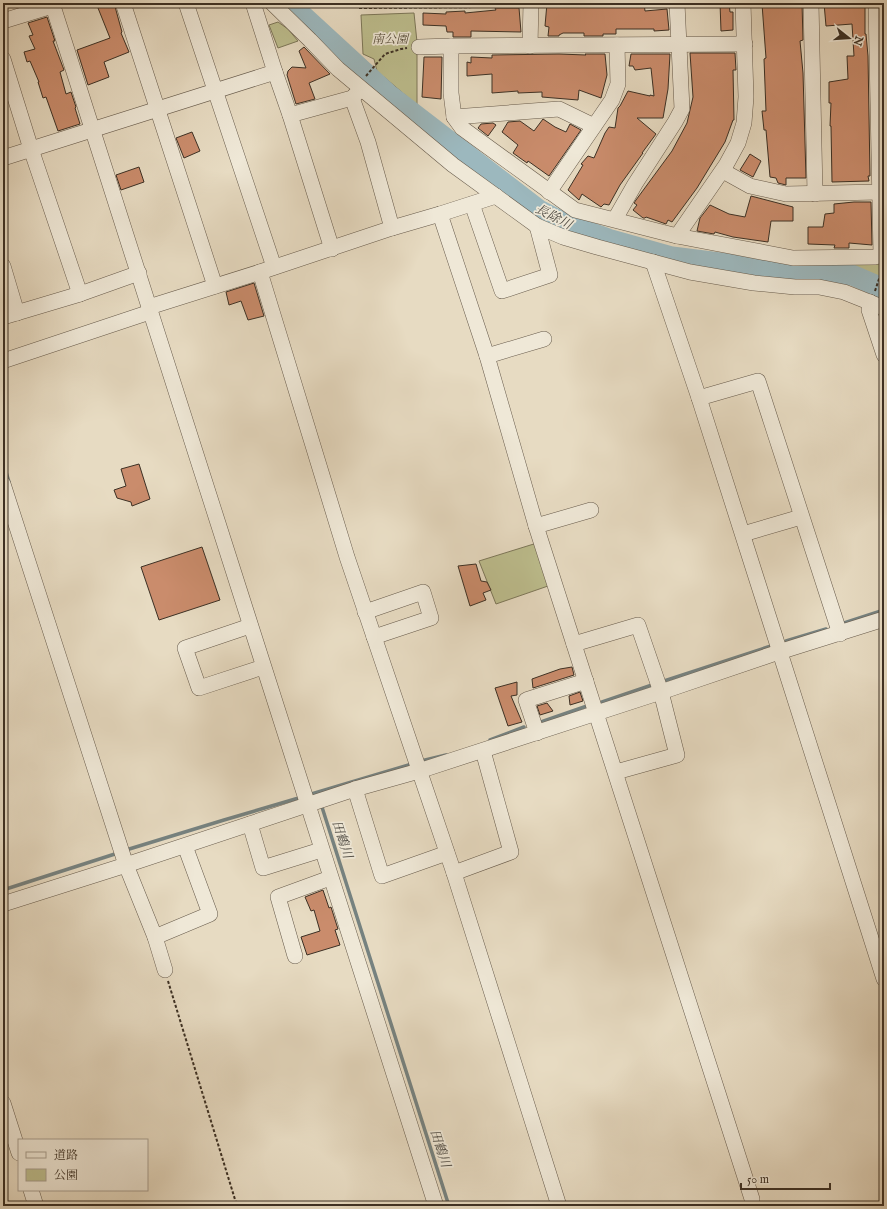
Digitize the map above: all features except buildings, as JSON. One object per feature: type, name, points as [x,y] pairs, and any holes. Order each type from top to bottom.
[{"type":"street","points":[[123,3],[214,286]]},
{"type":"street","points":[[186,3],[216,91],[346,557],[454,873],[559,1206]]},
{"type":"street","points":[[254,3],[332,249]]},
{"type":"street","points":[[272,3],[310,40],[357,90],[453,165],[537,226],[563,237],[690,272],[754,283],[795,288],[819,287],[876,301],[869,310],[884,355]]},
{"type":"street","points":[[530,46],[531,3]]},
{"type":"street","points":[[615,219],[682,109],[677,3]]},
{"type":"street","points":[[677,236],[723,171],[738,143],[744,123],[746,97],[743,3]]},
{"type":"street","points":[[811,3],[815,194]]},
{"type":"street","points":[[3,21],[52,4],[139,273],[263,667],[307,800],[321,850],[436,1206]]},
{"type":"street","points":[[451,46],[451,93],[454,117],[462,128],[548,192],[575,210],[677,236],[793,258],[875,257],[882,255],[879,192],[881,120],[879,9]]},
{"type":"street","points":[[419,47],[745,44]]},
{"type":"street","points":[[548,192],[612,100],[618,84],[617,45]]},
{"type":"street","points":[[3,59],[31,149],[80,294]]},
{"type":"street","points":[[3,158],[275,72]]},
{"type":"street","points":[[290,115],[357,90]]},
{"type":"street","points":[[357,90],[368,142],[392,228]]},
{"type":"street","points":[[454,117],[559,109],[594,126]]},
{"type":"street","points":[[723,171],[750,186],[786,194],[879,192]]},
{"type":"street","points":[[3,361],[214,286],[496,196]]},
{"type":"street","points":[[472,204],[502,291],[550,276],[537,226]]},
{"type":"street","points":[[440,214],[487,356],[536,526],[752,1199],[752,1206]]},
{"type":"street","points":[[653,262],[743,534],[779,652],[884,979]]},
{"type":"street","points":[[3,266],[10,315],[80,294],[139,273]]},
{"type":"street","points":[[487,356],[544,339]]},
{"type":"street","points":[[699,398],[758,381],[840,634]]},
{"type":"street","points":[[3,484],[124,857],[155,937],[165,970]]},
{"type":"street","points":[[536,526],[591,510]]},
{"type":"street","points":[[743,534],[801,516]]},
{"type":"street","points":[[365,612],[422,592],[431,618],[374,637]]},
{"type":"street","points":[[3,904],[124,857],[185,846],[250,824],[307,800],[329,798],[355,789],[419,772],[779,652],[884,620]]},
{"type":"street","points":[[574,644],[638,625],[661,692],[677,755],[616,772]]},
{"type":"street","points":[[250,626],[185,648],[199,688],[263,667]]},
{"type":"street","points":[[537,733],[526,700],[586,681]]},
{"type":"street","points":[[454,873],[511,852],[484,750]]},
{"type":"street","points":[[355,789],[382,876],[447,853]]},
{"type":"street","points":[[250,824],[263,868],[321,850]]},
{"type":"street","points":[[155,937],[210,914],[185,846]]},
{"type":"street","points":[[295,956],[278,897],[330,878]]},
{"type":"street","points":[[3,1103],[18,1150]]},
{"type":"street","points":[[31,1191],[36,1206]]},
{"type":"path","points":[[359,8],[488,7],[488,3]]},
{"type":"path","points":[[357,90],[385,54],[401,49],[419,47]]},
{"type":"path","points":[[876,301],[880,277]]},
{"type":"path","points":[[165,970],[237,1206]]},
{"type":"green space","name":"南公園","points":[[414,13],[417,42],[417,105],[377,71],[374,59],[363,54],[361,15]]},
{"type":"green space","points":[[278,22],[288,29],[298,41],[278,48],[269,25]]},
{"type":"green space","points":[[884,262],[884,278],[840,263]]},
{"type":"green space","points":[[537,543],[548,586],[496,604],[479,561]]},
{"type":"waterway","name":"長除川","points":[[289,3],[388,94],[539,210],[566,224],[608,239],[672,257],[817,275],[852,275],[884,289]]},
{"type":"waterway","points":[[3,462],[9,482]]},
{"type":"waterway","points":[[844,623],[884,610]]},
{"type":"waterway","points":[[786,641],[826,629]]},
{"type":"waterway","points":[[661,682],[771,646]]},
{"type":"waterway","points":[[602,702],[652,685]]},
{"type":"waterway","points":[[538,723],[587,706]]},
{"type":"waterway","points":[[490,740],[524,727]]},
{"type":"waterway","points":[[421,761],[446,755]]},
{"type":"waterway","points":[[308,795],[412,764]]},
{"type":"waterway","name":"田鶴川","points":[[126,850],[302,797]]},
{"type":"waterway","name":"田鶴川","points":[[321,804],[449,1206]]},
{"type":"waterway","name":"田鶴川","points":[[3,890],[118,853]]}]
